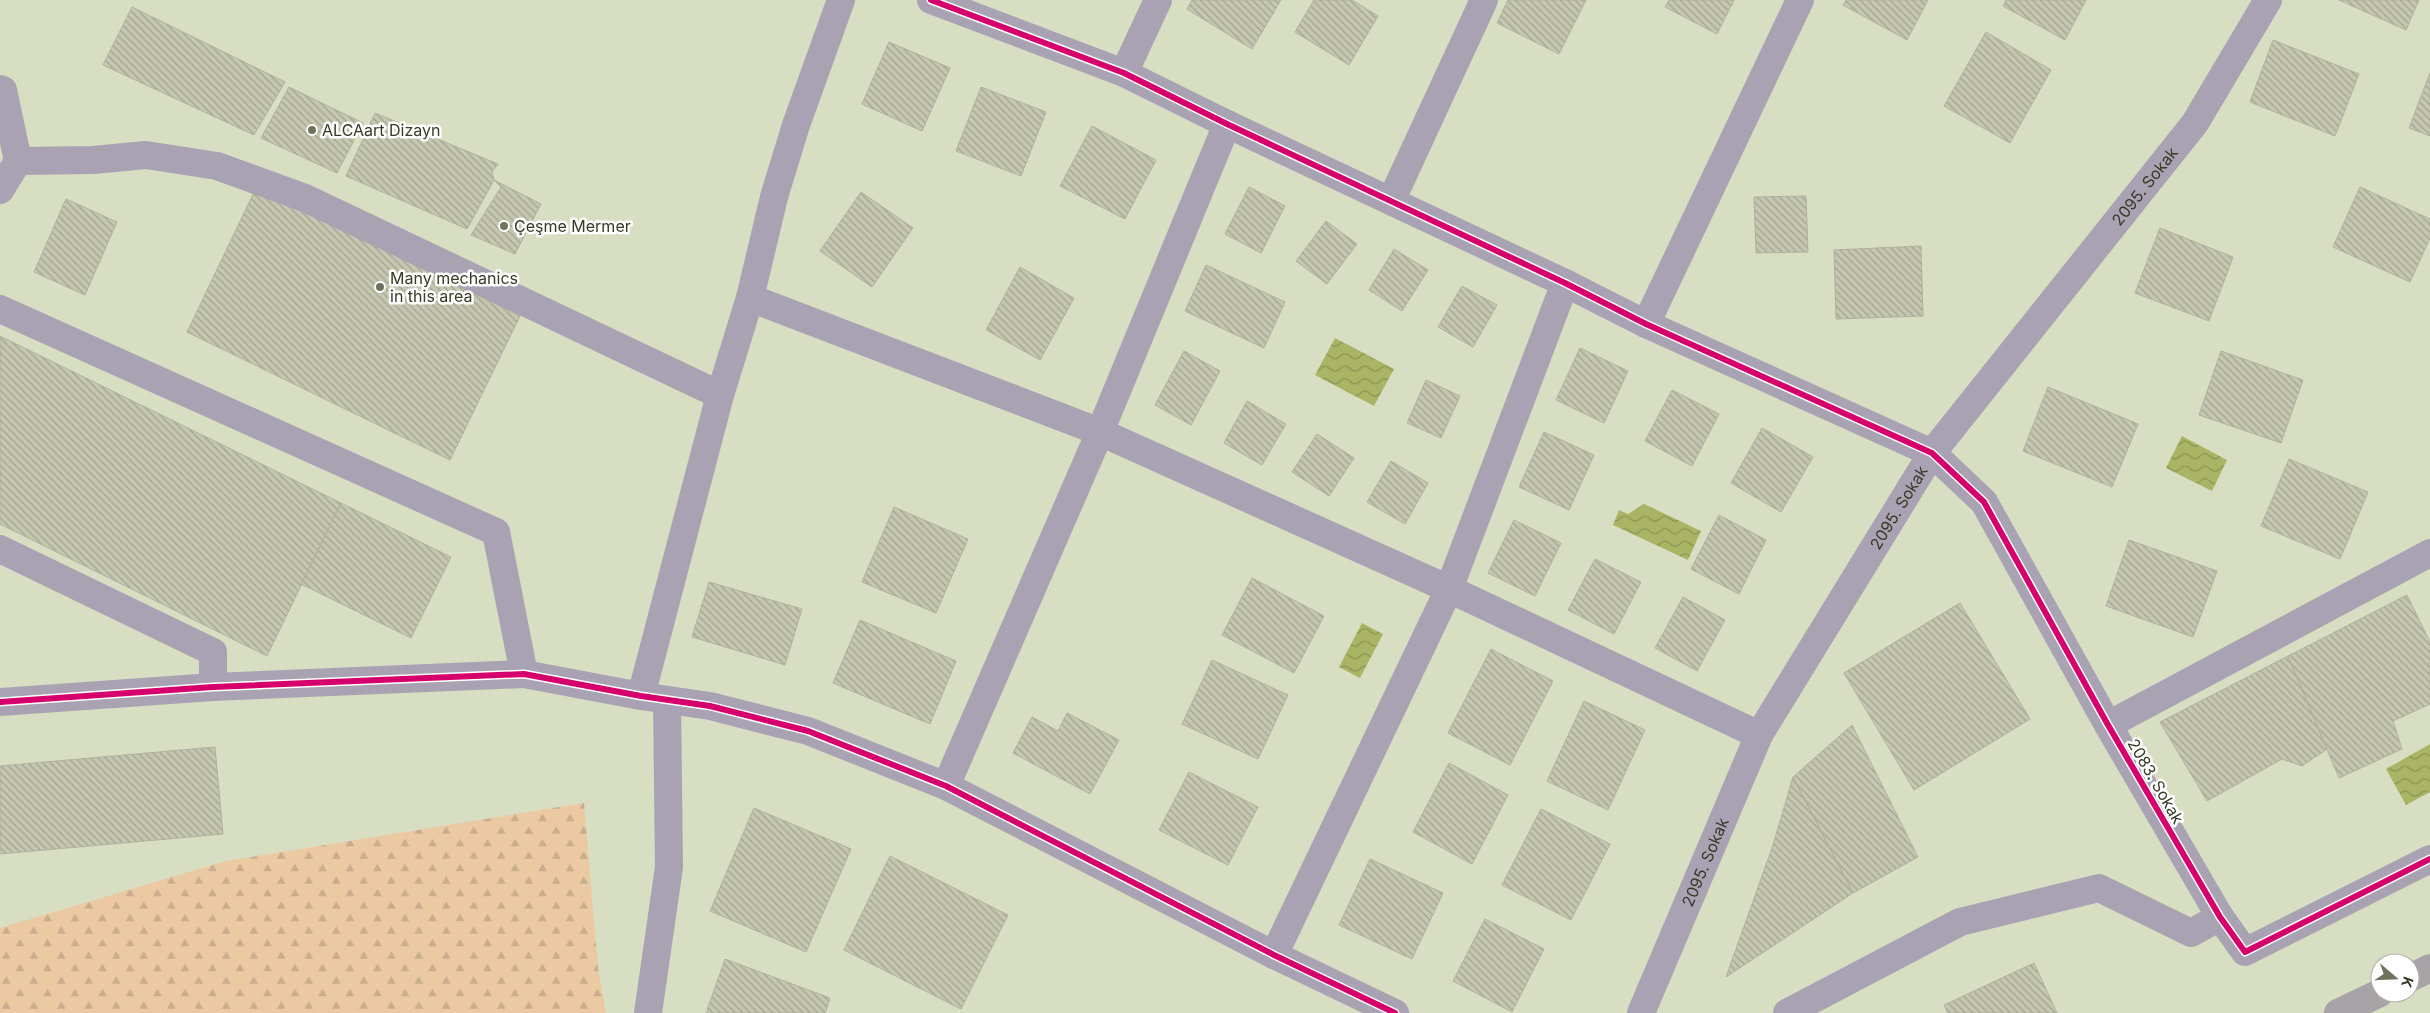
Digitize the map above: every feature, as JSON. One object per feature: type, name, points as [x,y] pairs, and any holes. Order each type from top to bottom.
[{"type":"highway","points":[[2338,1013],[2370,998]]},
{"type":"street","points":[[648,1013],[669,867],[654,698],[720,395],[750,298],[780,179],[841,0]]},
{"type":"street","name":"2083. Sokak","points":[[930,0],[1124,73],[1226,124],[1565,283],[1646,324],[1932,452],[1984,502],[2108,725],[2220,917],[2245,952],[2430,859]]},
{"type":"street","points":[[1124,73],[1158,0]]},
{"type":"street","points":[[1391,201],[1484,0]]},
{"type":"street","points":[[1646,324],[1800,0]]},
{"type":"street","name":"2095. Sokak","points":[[1641,1013],[1759,735],[1932,452],[2195,123],[2268,0]]},
{"type":"street","points":[[0,89],[3,90],[18,161],[0,190]]},
{"type":"street","points":[[946,786],[1100,432],[1226,124]]},
{"type":"street","points":[[18,161],[93,160],[146,155],[217,166],[304,198],[720,395]]},
{"type":"street","points":[[1274,955],[1449,589],[1565,283]]},
{"type":"street","points":[[750,298],[1100,432],[1449,589],[1759,735]]},
{"type":"street","points":[[0,309],[496,532],[524,674]]},
{"type":"street","points":[[0,549],[213,652],[213,687]]},
{"type":"street","points":[[2108,725],[2430,553]]},
{"type":"street","points":[[0,702],[213,687],[524,674],[654,698],[710,706],[808,731],[946,786],[1274,955],[1395,1013]]},
{"type":"street","points":[[1787,1013],[1960,922],[2099,888],[2191,932],[2220,917]]},
{"type":"green space","points":[[584,803],[598,968],[606,1013],[0,1013],[0,928],[226,861]]},
{"type":"water","points":[[1335,338],[1394,369],[1374,406],[1315,375]]},
{"type":"water","points":[[2182,436],[2227,460],[2212,491],[2166,468]]},
{"type":"water","points":[[1644,504],[1701,531],[1688,560],[1613,525],[1619,510],[1628,514]]},
{"type":"water","points":[[1362,623],[1383,634],[1360,678],[1339,667]]},
{"type":"water","points":[[2430,744],[2430,792],[2406,805],[2386,769]]},
{"type":"building","points":[[1192,0],[1281,0],[1252,49],[1187,9]]},
{"type":"building","points":[[1314,0],[1352,0],[1378,16],[1349,65],[1295,32]]},
{"type":"building","points":[[1508,0],[1586,0],[1559,54],[1497,23]]},
{"type":"building","points":[[1669,0],[1734,0],[1717,34],[1665,7]]},
{"type":"building","points":[[1846,0],[1928,0],[1907,40],[1843,5]]},
{"type":"building","points":[[2006,0],[2086,0],[2065,40],[2003,6]]},
{"type":"building","points":[[2339,0],[2419,0],[2406,30]]},
{"type":"building","points":[[132,7],[285,82],[254,135],[103,65]]},
{"type":"building","points":[[1986,32],[2051,70],[2010,143],[1944,106]]},
{"type":"building","points":[[2273,40],[2359,74],[2335,136],[2250,102]]},
{"type":"building","points":[[889,42],[950,68],[922,131],[862,104]]},
{"type":"building","points":[[2430,73],[2430,136],[2409,128]]},
{"type":"building","name":"ALCAart Dizayn","points":[[289,87],[363,123],[337,173],[261,138]]},
{"type":"building","points":[[981,87],[1046,112],[1021,176],[956,151]]},
{"type":"building","points":[[375,113],[498,164],[492,172],[494,180],[467,229],[346,176]]},
{"type":"building","points":[[1092,126],[1156,160],[1125,219],[1060,186]]},
{"type":"building","name":"Çeşme Mermer","points":[[494,180],[541,204],[515,254],[471,235],[501,187]]},
{"type":"building","points":[[1249,187],[1285,206],[1261,253],[1225,234]]},
{"type":"building","points":[[2360,187],[2430,219],[2430,238],[2410,282],[2333,247]]},
{"type":"building","points":[[256,188],[520,316],[450,460],[187,332]]},
{"type":"building","points":[[861,192],[913,228],[872,287],[820,251]]},
{"type":"building","points":[[1806,196],[1808,252],[1756,253],[1754,197]]},
{"type":"building","points":[[66,199],[117,222],[85,295],[34,272]]},
{"type":"building","points":[[1326,221],[1357,244],[1327,284],[1296,261]]},
{"type":"building","points":[[2160,228],[2233,257],[2209,321],[2135,293]]},
{"type":"building","points":[[1921,246],[1923,316],[1836,319],[1834,250]]},
{"type":"building","points":[[1394,249],[1428,270],[1402,311],[1369,290]]},
{"type":"building","points":[[1206,265],[1285,302],[1264,348],[1185,311]]},
{"type":"building","points":[[1020,267],[1074,298],[1040,360],[986,330]]},
{"type":"building","points":[[1462,286],[1497,305],[1473,347],[1438,327]]},
{"type":"building","points":[[0,336],[341,503],[267,656],[0,524]]},
{"type":"building","points":[[1580,348],[1628,371],[1604,423],[1556,400]]},
{"type":"building","points":[[1184,351],[1220,371],[1191,425],[1155,405]]},
{"type":"building","points":[[2221,351],[2303,380],[2281,443],[2199,415]]},
{"type":"building","points":[[1426,380],[1460,396],[1441,438],[1407,423]]},
{"type":"building","points":[[2048,387],[2138,424],[2112,487],[2023,451]]},
{"type":"building","points":[[1672,390],[1719,414],[1692,466],[1645,441]]},
{"type":"building","points":[[1247,401],[1286,424],[1262,465],[1224,443]]},
{"type":"building","points":[[1762,428],[1813,457],[1781,512],[1731,483]]},
{"type":"building","points":[[1544,432],[1594,455],[1569,510],[1519,487]]},
{"type":"building","points":[[1317,434],[1354,458],[1329,496],[1292,472]]},
{"type":"building","points":[[2289,459],[2368,492],[2340,559],[2261,526]]},
{"type":"building","points":[[1391,461],[1428,483],[1405,524],[1367,502]]},
{"type":"building","points":[[341,503],[451,557],[411,638],[301,584]]},
{"type":"building","points":[[894,507],[968,539],[936,613],[862,582]]},
{"type":"building","points":[[1719,515],[1766,540],[1739,594],[1691,569]]},
{"type":"building","points":[[1514,520],[1561,543],[1535,596],[1488,573]]},
{"type":"building","points":[[2129,540],[2217,571],[2193,637],[2106,606]]},
{"type":"building","points":[[1595,559],[1641,582],[1614,634],[1568,610]]},
{"type":"building","points":[[1252,578],[1324,616],[1294,673],[1222,635]]},
{"type":"building","points":[[709,582],[802,609],[785,665],[692,637]]},
{"type":"building","points":[[2407,595],[2430,642],[2430,704],[2393,721],[2402,749],[2339,778],[2288,656]]},
{"type":"building","points":[[1683,597],[1725,620],[1697,671],[1655,648]]},
{"type":"building","points":[[1960,603],[2030,719],[1914,790],[1844,673]]},
{"type":"building","points":[[860,620],[956,661],[930,724],[833,683]]},
{"type":"building","points":[[1491,649],[1553,681],[1510,765],[1448,733]]},
{"type":"building","points":[[2288,656],[2327,749],[2302,766],[2282,759],[2207,801],[2160,722]]},
{"type":"building","points":[[1212,660],[1288,695],[1258,759],[1182,724]]},
{"type":"building","points":[[1584,701],[1645,730],[1608,810],[1547,781]]},
{"type":"building","points":[[1067,713],[1119,740],[1090,794],[1013,753],[1032,717],[1058,731]]},
{"type":"building","points":[[1852,725],[1918,857],[1853,893],[1793,777]]},
{"type":"building","points":[[215,747],[223,834],[0,854],[0,766]]},
{"type":"building","points":[[1449,763],[1508,795],[1472,864],[1413,832]]},
{"type":"building","points":[[1189,772],[1258,807],[1228,865],[1159,830]]},
{"type":"building","points":[[1793,777],[1853,893],[1726,977],[1773,845]]},
{"type":"building","points":[[754,808],[851,849],[806,952],[710,911]]},
{"type":"building","points":[[1541,809],[1610,844],[1571,920],[1502,885]]},
{"type":"building","points":[[890,856],[1008,915],[961,1009],[844,950]]},
{"type":"building","points":[[1370,859],[1443,893],[1412,959],[1339,925]]},
{"type":"building","points":[[1485,919],[1544,949],[1512,1012],[1453,981]]},
{"type":"building","points":[[725,959],[830,998],[825,1013],[706,1013]]},
{"type":"building","points":[[2034,963],[2057,1013],[1948,1013],[1944,1005]]},
{"type":"cycle path","points":[[931,0],[1124,73],[1227,124],[1565,283],[1646,324],[1932,453],[1984,502],[2108,725],[2220,917],[2245,952],[2430,859]]},
{"type":"cycle path","points":[[0,702],[213,687],[524,674],[641,696],[710,706],[808,731],[946,786],[1274,955],[1395,1013]]},
{"type":"place","name":"ALCAart Dizayn","points":[[312,130]]},
{"type":"place","name":"Çeşme Mermer","points":[[504,226]]},
{"type":"place","name":"Many mechanics in this area","points":[[380,287]]}]
